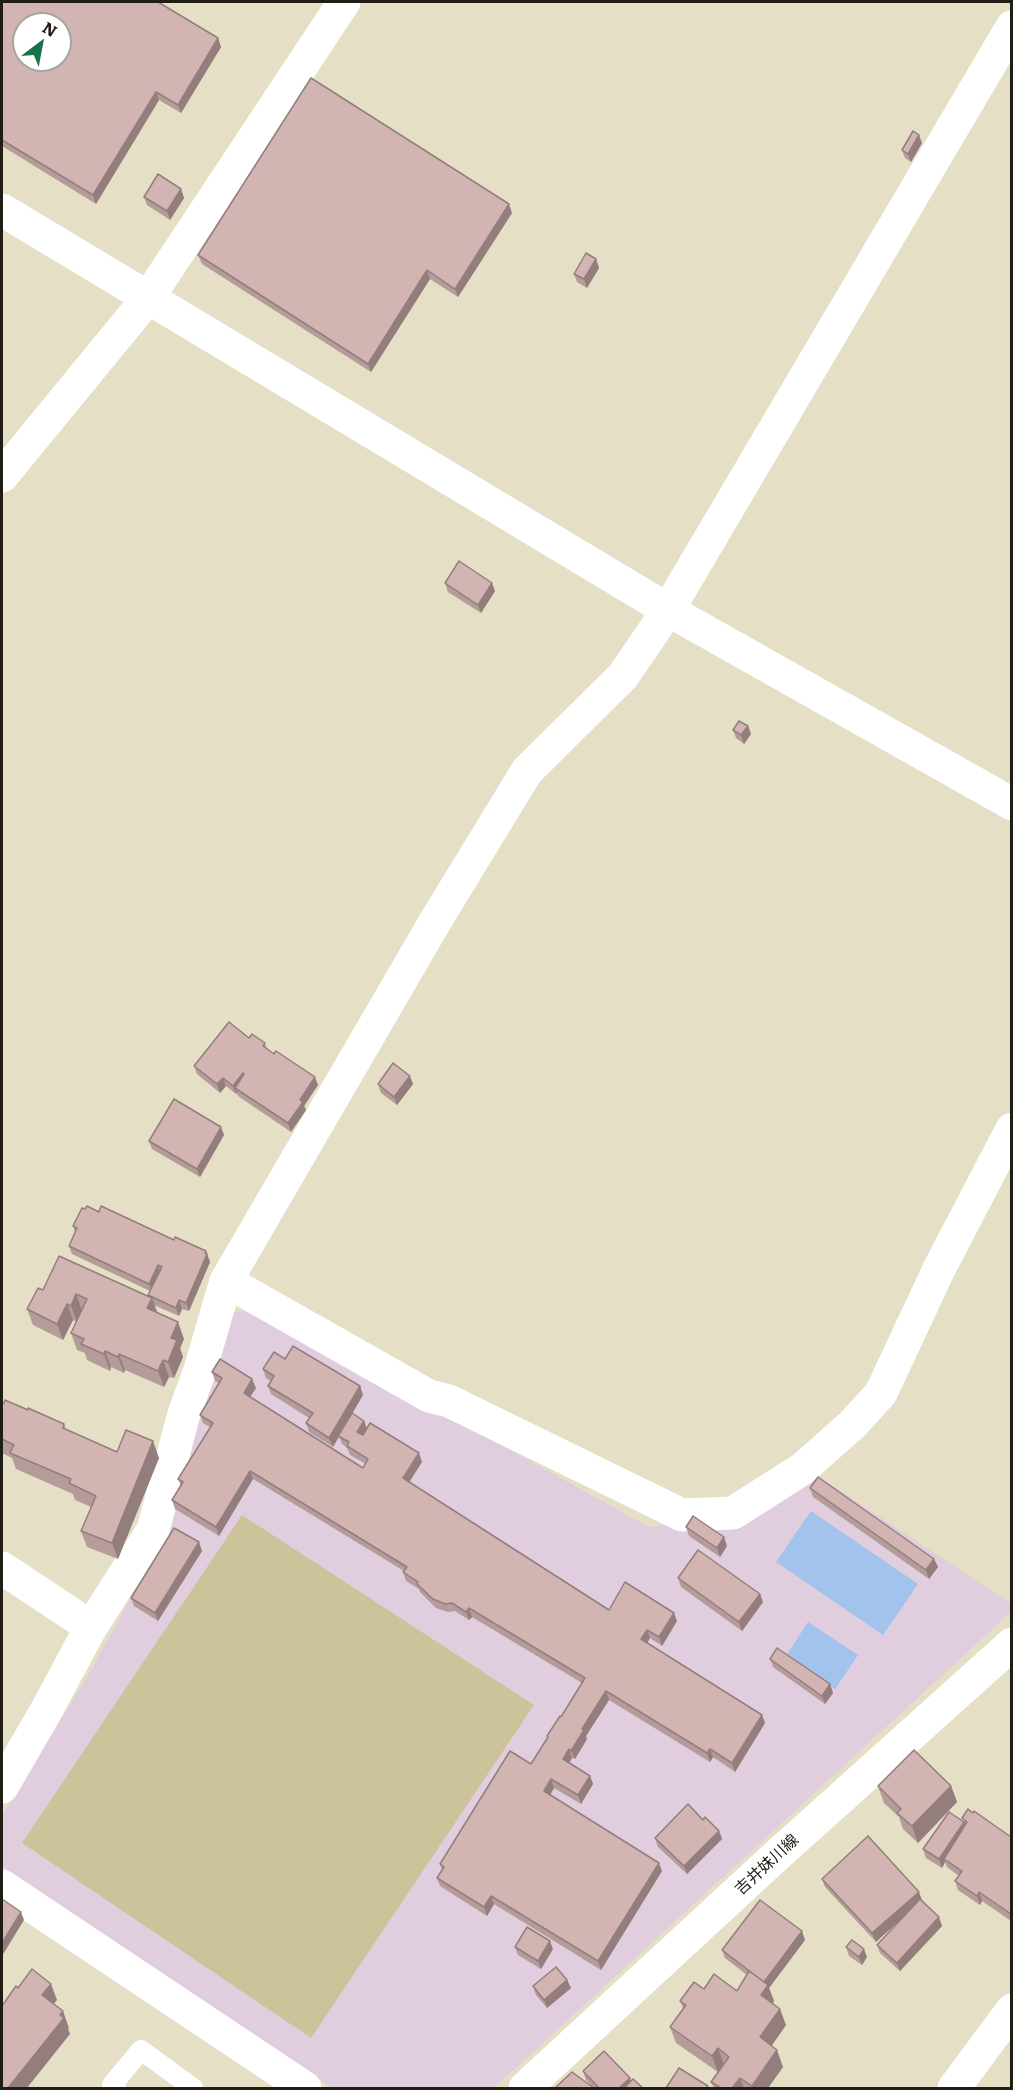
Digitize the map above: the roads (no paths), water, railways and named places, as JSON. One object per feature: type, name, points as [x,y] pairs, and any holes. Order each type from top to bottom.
[{"type":"street","points":[[2,476],[148,298],[344,2]]},
{"type":"street","points":[[2,1787],[91,1627],[153,1530],[184,1414],[200,1370],[226,1281],[436,920],[527,771],[623,676],[668,610],[1011,27]]},
{"type":"street","points":[[2,210],[668,610],[1011,804]]},
{"type":"street","points":[[226,1281],[429,1396],[449,1401],[682,1515],[733,1513],[801,1469],[853,1424],[881,1393],[939,1269],[1011,1129]]},
{"type":"street","points":[[2,1568],[91,1627]]},
{"type":"street","name":"吉井妹川線","points":[[525,2088],[1011,1644]]},
{"type":"street","points":[[2,1886],[305,2088]]},
{"type":"street","points":[[954,2088],[1011,2010]]},
{"type":"lane","points":[[116,2088],[112,2085],[141,2050],[193,2088]]},
{"type":"water","points":[[811,1511],[918,1584],[883,1635],[776,1562]]},
{"type":"water","points":[[808,1622],[858,1655],[835,1689],[786,1656]]}]
